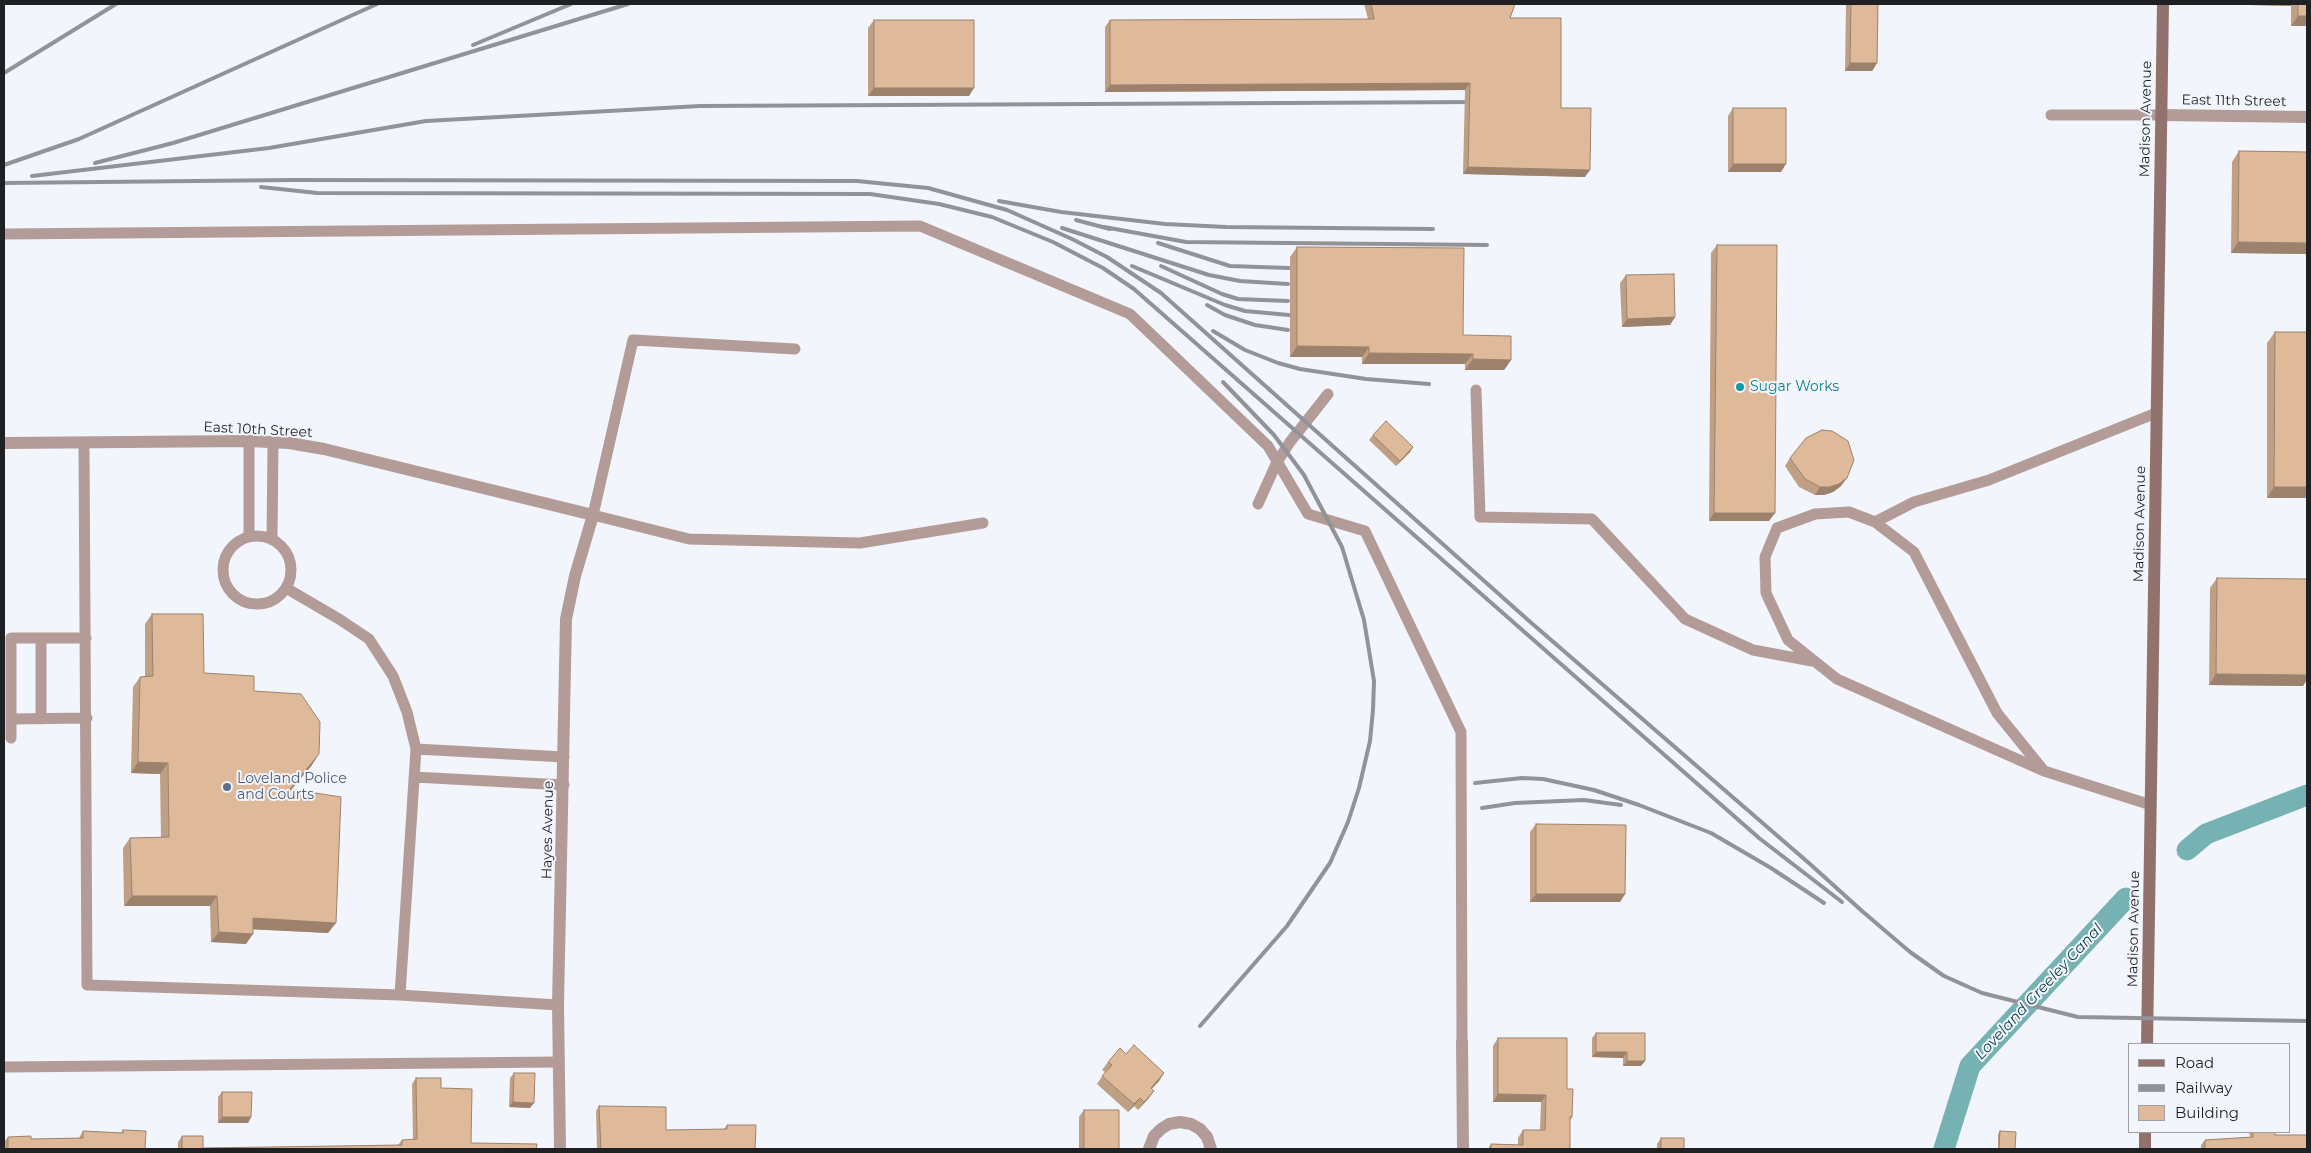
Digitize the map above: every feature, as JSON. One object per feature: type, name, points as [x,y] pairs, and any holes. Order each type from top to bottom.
[{"type":"main road","name":"Madison Avenue","points":[[2147,1043],[2162,4]]},
{"type":"main road","points":[[2145,1133],[2145,1149]]},
{"type":"street","name":"East 11th Street","points":[[2161,115],[2307,117]]},
{"type":"street","name":"East 10th Street","points":[[4,443],[249,441],[324,448],[593,515]]},
{"type":"street","name":"Hayes Avenue","points":[[560,1149],[558,1006],[566,619],[575,576],[593,515]]},
{"type":"street","points":[[1462,1042],[1462,1149]]},
{"type":"street","points":[[1150,1149],[1154,1136],[1161,1129],[1169,1124],[1180,1122],[1191,1124],[1200,1129],[1207,1137],[1211,1149]]},
{"type":"lane","points":[[2051,114],[2161,115]]},
{"type":"lane","points":[[4,234],[920,226],[1130,314],[1268,446],[1308,514],[1365,531],[1460,732],[1462,1042]]},
{"type":"lane","points":[[795,349],[633,340],[593,515],[689,539],[851,543],[983,523]]},
{"type":"lane","points":[[1476,390],[1480,517],[1592,519],[1685,619],[1753,650],[1815,661]]},
{"type":"lane","points":[[1258,504],[1277,462],[1290,442],[1328,394]]},
{"type":"lane","points":[[1875,522],[1914,502],[1989,480],[2156,414]]},
{"type":"lane","points":[[249,441],[249,537]]},
{"type":"lane","points":[[84,443],[87,986],[400,995],[558,1006]]},
{"type":"lane","points":[[272,540],[273,443]]},
{"type":"lane","points":[[2044,771],[1997,713],[1914,552],[1875,522],[1849,512],[1815,514],[1777,528],[1765,557],[1766,593],[1788,640],[1837,679],[2044,771],[2151,805]]},
{"type":"lane","points":[[257,536],[272,540],[282,548],[288,557],[291,567],[290,578],[286,588],[279,596],[269,602],[258,604],[242,600],[230,590],[224,580],[225,559],[231,549],[249,537],[257,536]]},
{"type":"lane","points":[[286,588],[369,639],[393,676],[407,712],[416,750],[400,995]]},
{"type":"lane","points":[[11,738],[11,638],[86,638]]},
{"type":"lane","points":[[41,638],[41,719]]},
{"type":"lane","points":[[11,719],[87,718]]},
{"type":"lane","points":[[416,750],[564,757]]},
{"type":"lane","points":[[414,777],[564,785]]},
{"type":"lane","points":[[4,1067],[559,1062]]},
{"type":"building","points":[[1371,4],[1515,4],[1510,18],[1561,18],[1561,108],[1591,108],[1590,170],[1468,167],[1470,83],[1110,85],[1110,20],[1374,19]]},
{"type":"building","points":[[1851,4],[1878,4],[1877,63],[1850,63]]},
{"type":"building","points":[[2298,4],[2307,4],[2307,16],[2298,16]]},
{"type":"building","points":[[874,20],[974,20],[974,88],[874,88]]},
{"type":"building","points":[[1733,108],[1786,108],[1786,164],[1733,164]]},
{"type":"building","points":[[2239,151],[2307,152],[2307,243],[2238,242]]},
{"type":"building","name":"Sugar Works","points":[[1717,245],[1777,245],[1775,513],[1714,513]]},
{"type":"building","points":[[1297,247],[1464,248],[1463,335],[1511,336],[1511,360],[1473,359],[1473,354],[1369,353],[1369,347],[1297,346]]},
{"type":"building","points":[[1674,274],[1675,317],[1627,319],[1626,275]]},
{"type":"building","points":[[2275,332],[2307,332],[2307,487],[2274,487]]},
{"type":"building","points":[[1386,421],[1413,447],[1400,461],[1373,435]]},
{"type":"building","points":[[1822,430],[1832,431],[1848,441],[1854,460],[1847,478],[1839,484],[1829,487],[1820,487],[1805,479],[1790,458],[1806,438]]},
{"type":"building","points":[[2217,578],[2307,579],[2307,675],[2216,674]]},
{"type":"building","name":"Loveland Police and Courts","points":[[152,614],[203,614],[204,673],[254,676],[254,691],[301,694],[320,722],[319,754],[290,789],[341,797],[336,923],[253,918],[253,934],[219,932],[217,896],[132,896],[130,838],[169,837],[168,763],[138,762],[140,677],[153,676]]},
{"type":"building","points":[[1536,824],[1626,825],[1625,894],[1536,894]]},
{"type":"building","points":[[1596,1033],[1645,1033],[1645,1061],[1627,1061],[1627,1052],[1596,1052]]},
{"type":"building","points":[[1498,1038],[1567,1038],[1567,1089],[1573,1089],[1572,1117],[1570,1117],[1570,1149],[1491,1149],[1491,1144],[1523,1145],[1523,1130],[1545,1130],[1546,1095],[1498,1094]]},
{"type":"building","points":[[1134,1045],[1164,1073],[1151,1088],[1154,1091],[1144,1102],[1140,1098],[1134,1104],[1102,1076],[1112,1065],[1108,1062],[1120,1048],[1126,1054]]},
{"type":"building","points":[[514,1073],[535,1073],[534,1103],[513,1102]]},
{"type":"building","points":[[416,1078],[441,1078],[441,1088],[472,1089],[471,1143],[537,1144],[536,1149],[182,1149],[182,1136],[203,1136],[203,1148],[402,1145],[402,1140],[417,1139]]},
{"type":"building","points":[[222,1092],[252,1092],[251,1117],[222,1117]]},
{"type":"building","points":[[599,1106],[666,1107],[666,1130],[727,1129],[727,1125],[756,1125],[755,1149],[601,1149]]},
{"type":"building","points":[[1084,1110],[1119,1110],[1119,1149],[1084,1149]]},
{"type":"building","points":[[123,1130],[146,1131],[145,1149],[8,1149],[8,1137],[31,1136],[31,1139],[83,1138],[83,1131],[123,1133]]},
{"type":"building","points":[[2000,1131],[2016,1132],[2015,1149],[1999,1149]]},
{"type":"building","points":[[2253,1133],[2307,1135],[2307,1149],[2205,1149],[2205,1140],[2253,1137]]},
{"type":"building","points":[[1661,1138],[1684,1138],[1684,1149],[1661,1149]]},
{"type":"waterway","name":"Loveland Greeley Canal","points":[[2187,850],[2206,834],[2307,795]]},
{"type":"waterway","name":"Loveland Greeley Canal","points":[[1944,1149],[1970,1066],[2126,898]]},
{"type":"railway","points":[[4,73],[116,4]]},
{"type":"railway","points":[[4,165],[79,139],[377,4]]},
{"type":"railway","points":[[473,45],[571,4]]},
{"type":"railway","points":[[95,163],[173,143],[628,4]]},
{"type":"railway","points":[[32,176],[269,148],[426,121],[700,106],[1480,102]]},
{"type":"railway","points":[[4,183],[292,180],[857,181],[928,188],[1007,210],[1107,257],[1161,293],[1528,620],[1862,911],[1910,952],[1944,976],[1982,993],[2078,1017],[2307,1021]]},
{"type":"railway","points":[[261,187],[317,193],[870,194],[939,204],[992,217],[1053,242],[1103,268],[1134,289],[1759,838],[1842,902]]},
{"type":"railway","points":[[999,201],[1061,212],[1165,224],[1226,227],[1433,229]]},
{"type":"railway","points":[[1076,220],[1110,229]]},
{"type":"railway","points":[[1104,227],[1186,242],[1487,245]]},
{"type":"railway","points":[[1062,228],[1209,275],[1240,281],[1288,284]]},
{"type":"railway","points":[[1158,243],[1230,266],[1289,268]]},
{"type":"railway","points":[[1132,266],[1225,305],[1245,311],[1289,315]]},
{"type":"railway","points":[[1161,266],[1222,294],[1238,299],[1288,301]]},
{"type":"railway","points":[[1207,305],[1225,315],[1255,325],[1288,330]]},
{"type":"railway","points":[[1213,331],[1245,350],[1278,363],[1300,369],[1366,379],[1429,384]]},
{"type":"railway","points":[[1200,1026],[1287,926],[1330,863],[1348,822],[1359,788],[1370,741],[1373,710],[1374,681],[1364,620],[1342,547],[1304,475],[1274,435],[1223,382]]},
{"type":"railway","points":[[1475,783],[1522,778],[1543,779],[1594,790],[1639,805],[1711,833],[1771,868],[1824,903]]},
{"type":"railway","points":[[1482,808],[1515,803],[1584,800],[1621,805]]},
{"type":"place","name":"Sugar Works","points":[[1740,387]]},
{"type":"place","name":"Loveland Police and Courts","points":[[227,787]]}]
